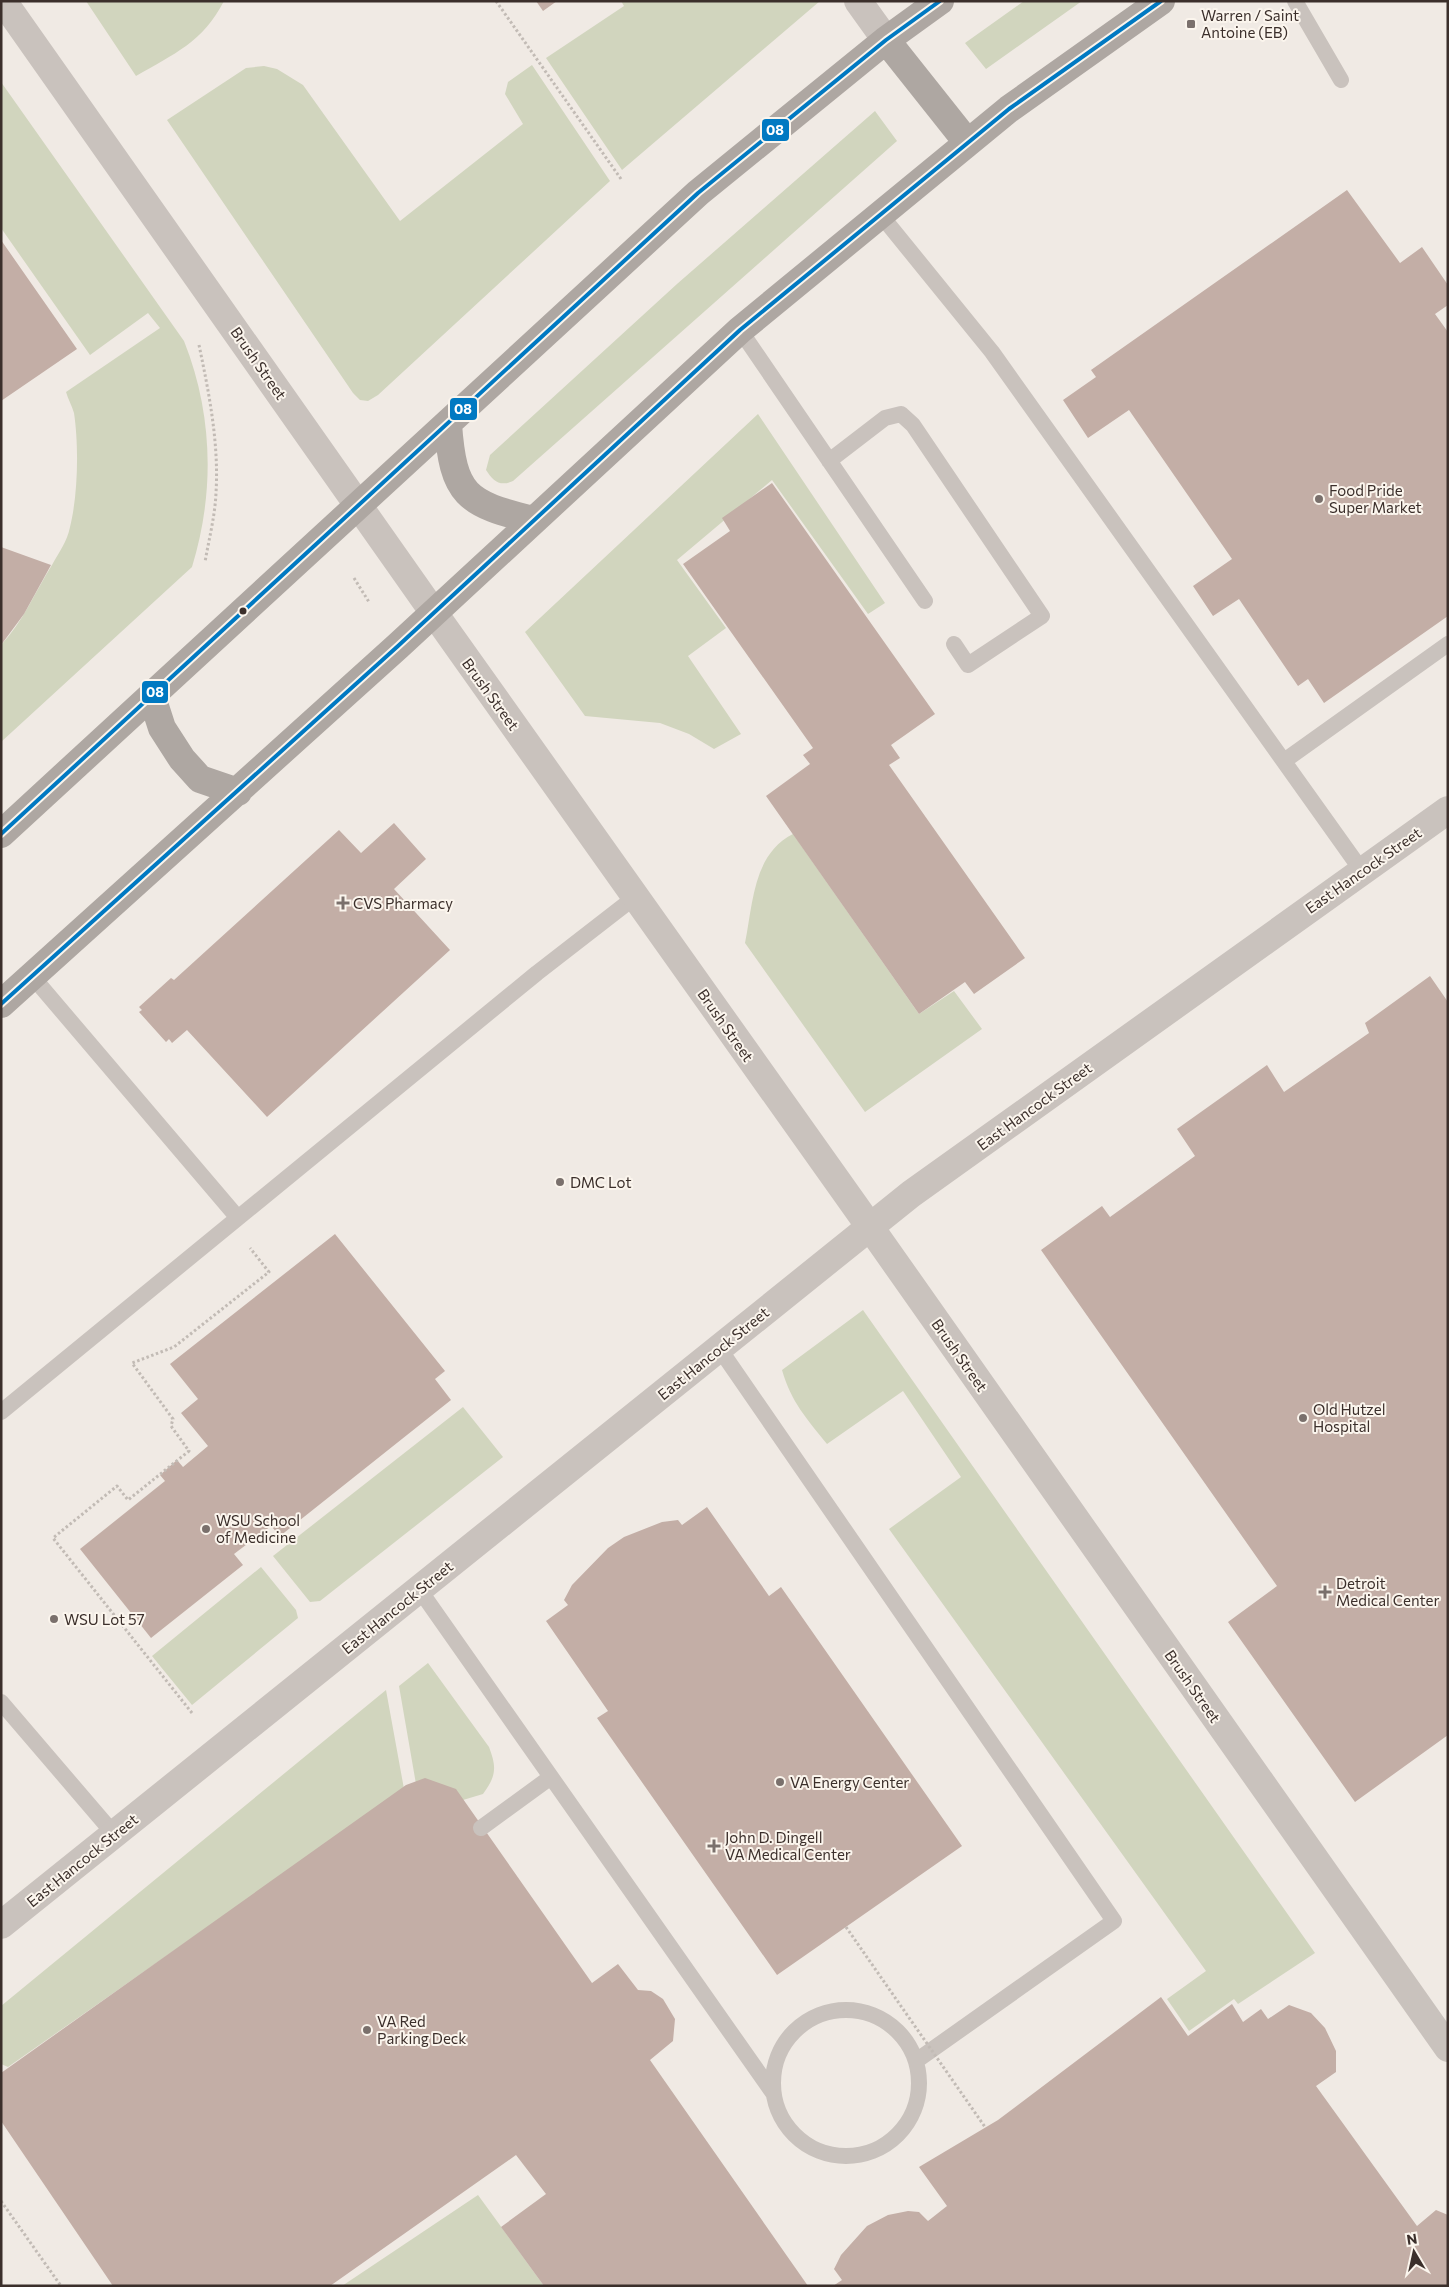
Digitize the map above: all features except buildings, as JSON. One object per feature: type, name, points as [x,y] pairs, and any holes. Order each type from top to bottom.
[{"type":"main road","points":[[1,834],[698,193],[886,40],[940,1]]},
{"type":"main road","points":[[1,1004],[238,792],[740,330],[1009,109],[1161,1]]},
{"type":"main road","points":[[886,40],[967,142]]},
{"type":"main road","points":[[448,424],[450,453],[459,482],[472,498],[496,511],[534,520]]},
{"type":"main road","points":[[152,696],[162,728],[182,759],[200,779],[238,792]]},
{"type":"street","name":"Brush Street","points":[[4,1],[1448,2048]]},
{"type":"street","points":[[858,1],[886,40]]},
{"type":"street","name":"East Hancock Street","points":[[1,1925],[911,1194],[1448,810]]},
{"type":"lane","points":[[1295,1],[1341,80]]},
{"type":"lane","points":[[880,214],[992,352],[1362,871]]},
{"type":"lane","points":[[740,330],[925,601]]},
{"type":"lane","points":[[829,461],[886,418],[901,414],[913,425],[1042,616],[968,665],[954,644]]},
{"type":"lane","points":[[1284,760],[1448,644]]},
{"type":"lane","points":[[1,1412],[537,973],[636,897]]},
{"type":"lane","points":[[32,976],[234,1221]]},
{"type":"lane","points":[[719,1348],[1114,1921],[916,2061]]},
{"type":"lane","points":[[419,1589],[773,2094]]},
{"type":"lane","points":[[1,1702],[114,1834]]},
{"type":"lane","points":[[481,1828],[551,1777]]},
{"type":"lane","points":[[837,2011],[862,2012],[885,2022],[904,2039],[916,2061],[919,2086],[914,2110],[900,2132],[880,2148],[856,2156],[833,2156],[812,2148],[793,2134],[779,2115],[773,2094],[773,2070],[781,2048],[795,2030],[814,2017],[837,2011]]},
{"type":"path","points":[[496,1],[621,179]]},
{"type":"path","points":[[199,344],[210,401],[216,457],[216,494],[205,562]]},
{"type":"path","points":[[354,578],[369,602]]},
{"type":"path","points":[[192,1713],[52,1538],[117,1486],[128,1500],[189,1452],[171,1426],[173,1419],[132,1363],[174,1347],[269,1272],[234,1221]]},
{"type":"path","points":[[846,1927],[985,2127]]},
{"type":"path","points":[[1,2201],[61,2286]]},
{"type":"green space","points":[[86,1],[224,1],[207,27],[197,37],[186,46],[136,76]]},
{"type":"green space","points":[[621,1],[820,1],[622,170],[546,58],[624,6]]},
{"type":"green space","points":[[1024,1],[1082,1],[986,69],[965,43]]},
{"type":"green space","points":[[532,65],[610,181],[378,395],[368,401],[360,400],[353,393],[167,120],[246,68],[264,66],[277,69],[303,85],[400,221],[523,124],[505,94],[508,82]]},
{"type":"green space","points":[[1,82],[184,341],[201,397],[208,453],[205,510],[192,567],[1,742],[1,645],[22,617],[62,547],[69,532],[73,514],[77,470],[77,440],[74,413],[66,392],[160,328],[148,313],[90,355],[1,228]]},
{"type":"green space","points":[[875,111],[897,141],[513,481],[501,483],[491,477],[486,470],[490,455],[677,284]]},
{"type":"green space","points":[[758,414],[885,603],[868,614],[772,480],[677,560],[726,628],[688,656],[741,734],[714,749],[689,734],[660,723],[585,716],[525,632]]},
{"type":"green space","points":[[793,834],[919,1014],[954,991],[982,1029],[865,1112],[745,943],[753,897],[762,867],[780,843]]},
{"type":"green space","points":[[863,1310],[1315,1953],[1238,2004],[1234,1999],[1189,2031],[1167,1999],[1206,1971],[889,1529],[961,1477],[903,1391],[827,1444],[800,1410],[790,1392],[782,1370]]},
{"type":"green space","points":[[463,1407],[503,1457],[320,1601],[310,1602],[273,1556]]},
{"type":"green space","points":[[261,1567],[296,1610],[298,1618],[192,1705],[152,1656]]},
{"type":"green space","points":[[428,1663],[489,1747],[494,1772],[491,1782],[483,1794],[463,1800],[416,1784],[399,1686]]},
{"type":"green space","points":[[386,1690],[404,1789],[8,2067],[1,2064],[1,2006]]},
{"type":"green space","points":[[478,2195],[544,2286],[342,2286]]},
{"type":"transit line","name":"08","points":[[1,834],[698,193],[886,40],[940,1]]},
{"type":"transit line","name":"08","points":[[1,1004],[398,646],[740,330],[1009,109],[1161,1]]},
{"type":"place","name":"Warren / Saint Antoine (EB)","points":[[1191,24]]},
{"type":"place","name":"Food Pride Super Market","points":[[1319,499]]},
{"type":"place","name":"CVS Pharmacy","points":[[343,903]]},
{"type":"place","name":"DMC Lot","points":[[560,1182]]},
{"type":"place","name":"Old Hutzel Hospital","points":[[1303,1418]]},
{"type":"place","name":"WSU School of Medicine","points":[[206,1529]]},
{"type":"place","name":"Detroit Medical Center","points":[[1325,1592]]},
{"type":"place","name":"WSU Lot 57","points":[[54,1619]]},
{"type":"place","name":"VA Energy Center","points":[[780,1782]]},
{"type":"place","name":"John D. Dingell VA Medical Center","points":[[714,1846]]},
{"type":"place","name":"VA Red Parking Deck","points":[[367,2030]]}]
